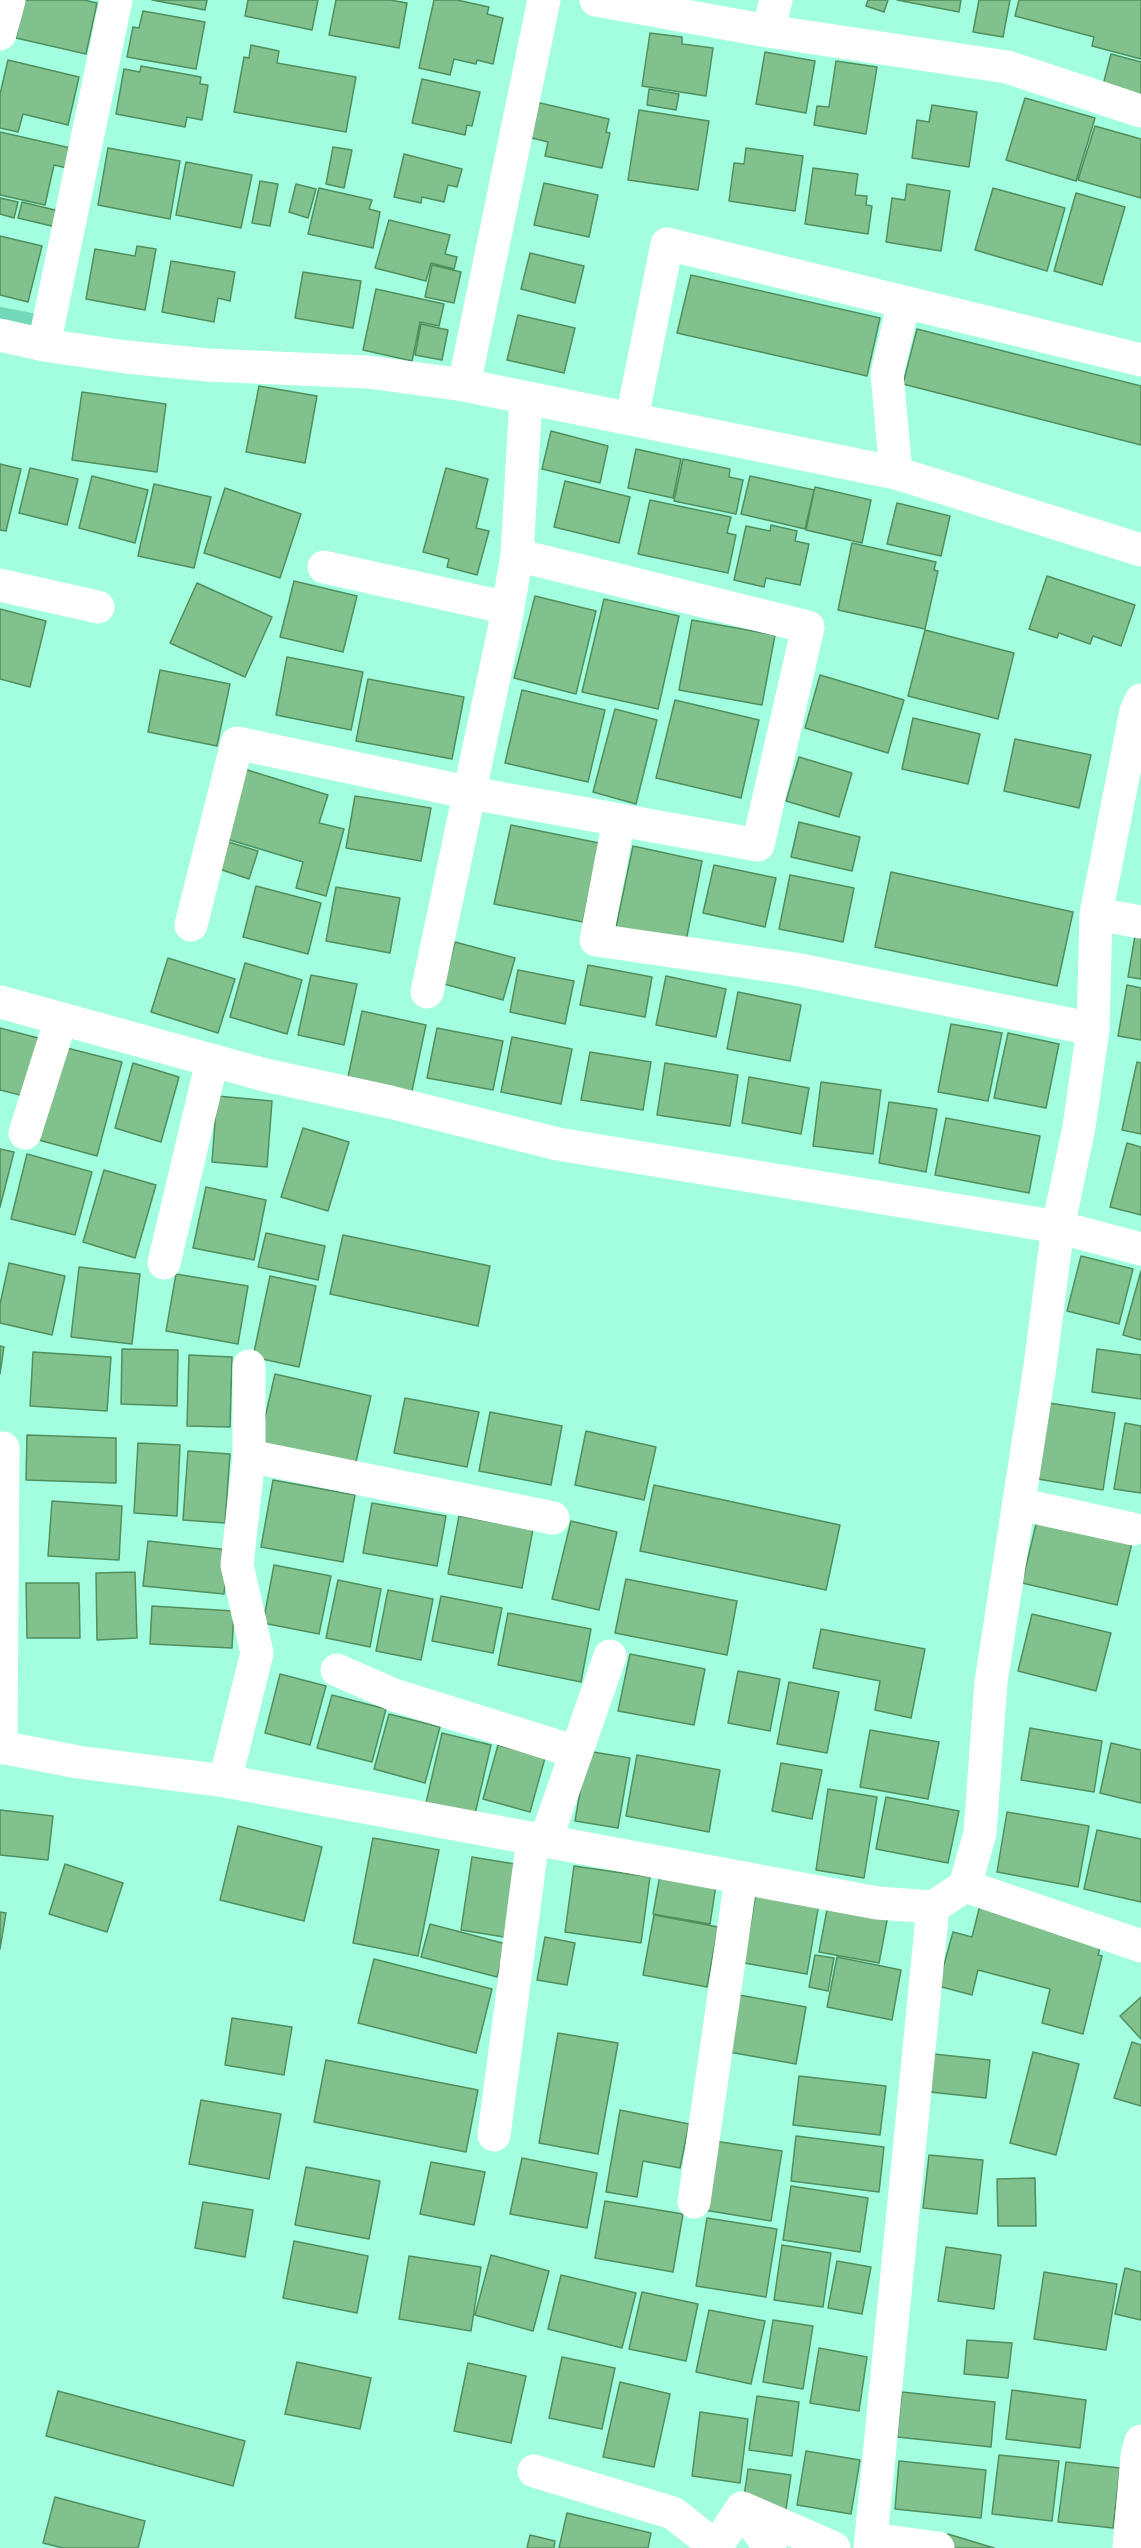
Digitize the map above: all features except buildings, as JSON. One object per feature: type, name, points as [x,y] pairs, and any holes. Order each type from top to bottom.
[{"type":"street","points":[[0,34],[9,0]]},
{"type":"street","points":[[44,345],[116,0]]},
{"type":"street","points":[[464,385],[544,0]]},
{"type":"street","points":[[596,0],[772,15],[1007,67],[1141,111]]},
{"type":"street","points":[[632,418],[667,244],[1141,360]]},
{"type":"street","points":[[897,473],[887,374],[904,302]]},
{"type":"street","points":[[0,335],[44,345],[126,357],[208,364],[368,372],[464,385],[897,473],[1141,550]]},
{"type":"street","points":[[427,992],[471,794],[508,608],[516,555],[526,398]]},
{"type":"street","points":[[191,925],[237,743],[471,794],[758,845],[808,627],[516,555]]},
{"type":"street","points":[[324,567],[508,608]]},
{"type":"street","points":[[0,585],[98,607]]},
{"type":"street","points":[[3,1448],[1,1748],[78,1762],[225,1781],[877,1903],[933,1907],[965,1886],[980,1833],[991,1682],[1058,1227],[1079,1127],[1093,1029],[1096,914],[1136,711],[1141,700]]},
{"type":"street","points":[[619,820],[596,940],[795,969],[1093,1029]]},
{"type":"street","points":[[1096,914],[1141,922]]},
{"type":"street","points":[[0,1002],[265,1075],[390,1102],[558,1144],[1058,1227],[1141,1249]]},
{"type":"street","points":[[25,1133],[61,1019]]},
{"type":"street","points":[[164,1263],[212,1061]]},
{"type":"street","points":[[225,1781],[257,1653],[237,1565],[249,1456],[249,1366]]},
{"type":"street","points":[[249,1456],[554,1518]]},
{"type":"street","points":[[1019,1504],[1133,1529]]},
{"type":"street","points":[[495,2135],[539,1841],[576,1752],[610,1656]]},
{"type":"street","points":[[337,1670],[394,1695],[576,1752]]},
{"type":"street","points":[[694,2202],[741,1878]]},
{"type":"street","points":[[965,1886],[1141,1946]]},
{"type":"street","points":[[933,1907],[870,2543],[938,2548]]},
{"type":"street","points":[[1129,2548],[1137,2456],[1141,2441]]},
{"type":"street","points":[[534,2471],[673,2513],[716,2547],[742,2508]]},
{"type":"street","points":[[742,2508],[770,2548]]},
{"type":"street","points":[[742,2508],[834,2548]]},
{"type":"waterway","points":[[0,313],[36,320]]}]
